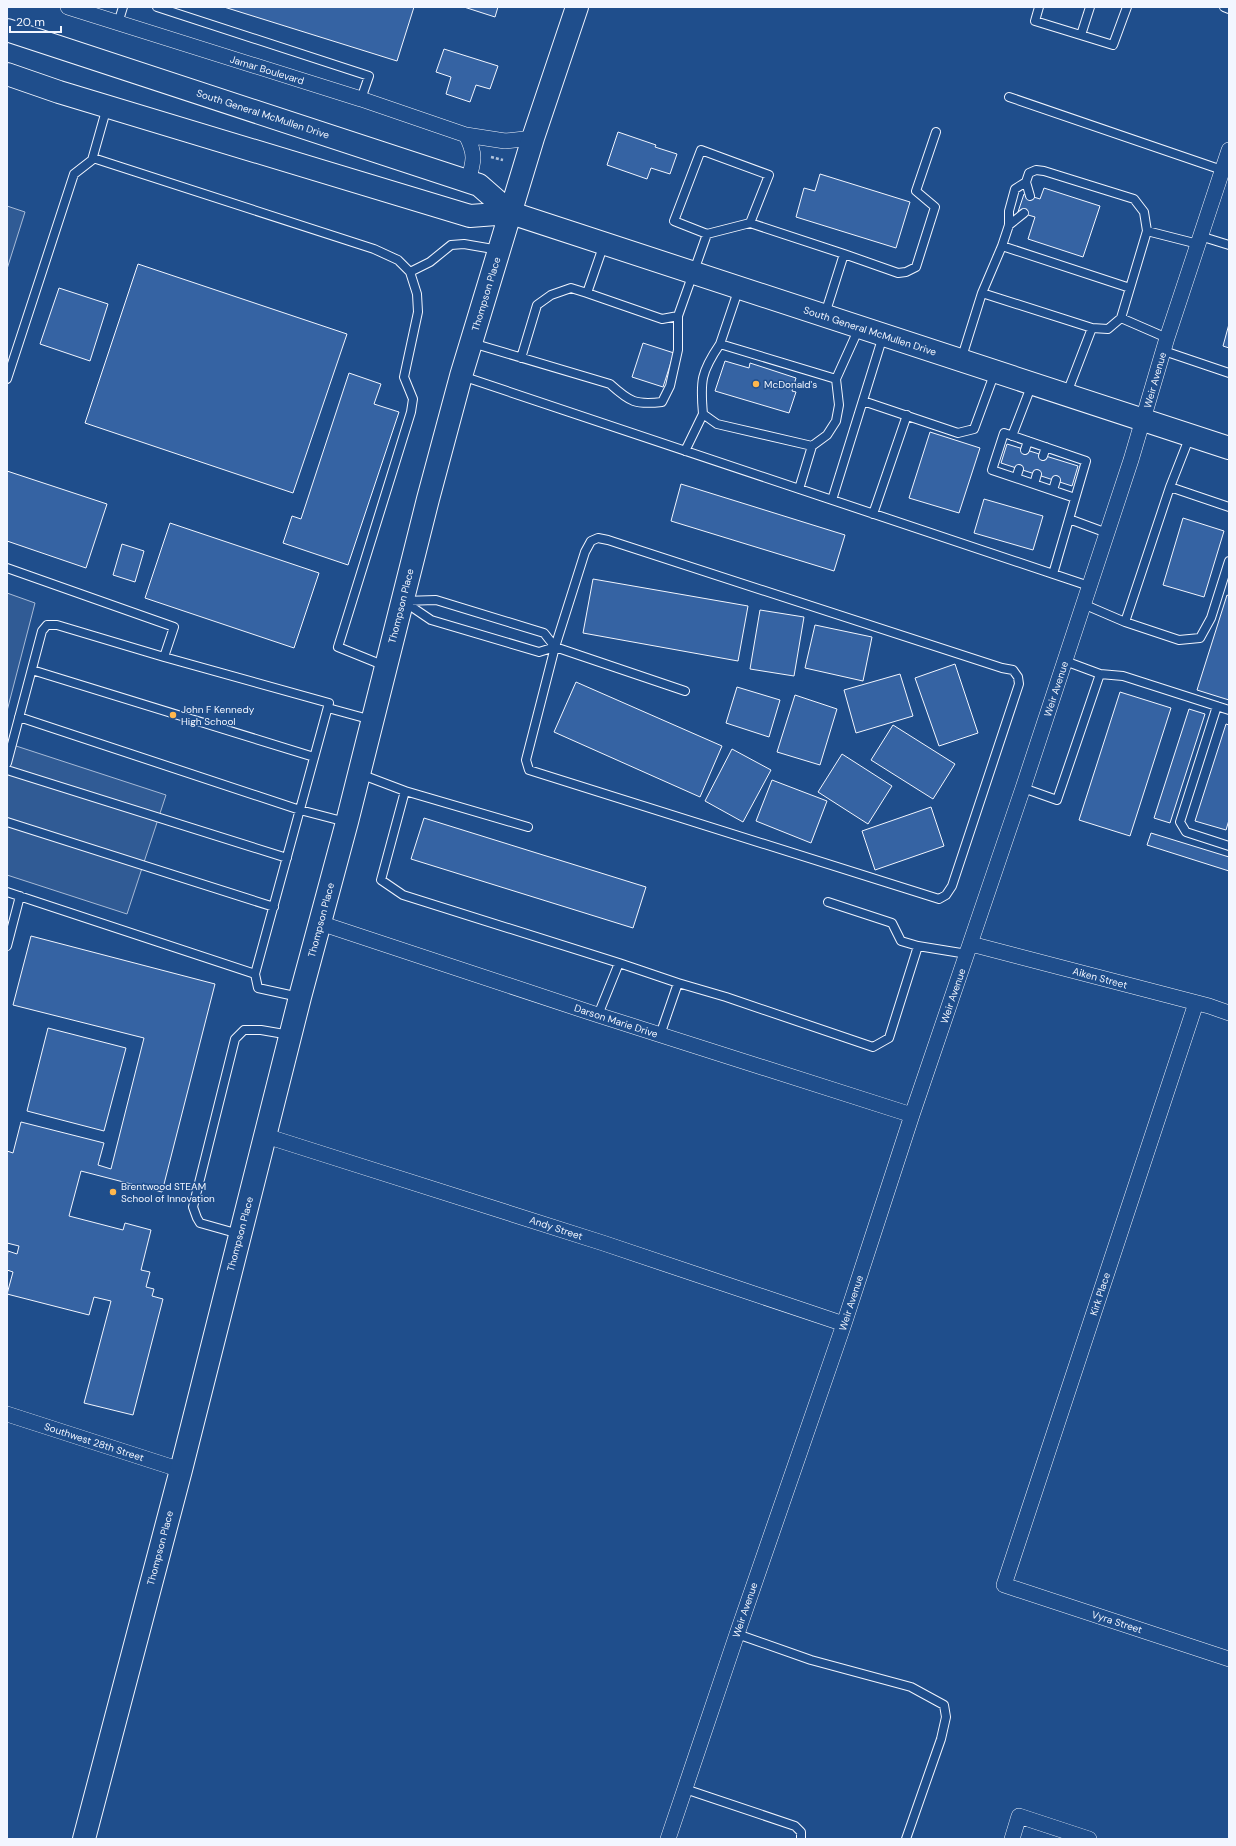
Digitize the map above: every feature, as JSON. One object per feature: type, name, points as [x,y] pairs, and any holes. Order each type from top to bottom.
[{"type":"street","name":"Thompson Place","points":[[84,1839],[181,1470],[266,1136],[290,1035],[347,822],[428,499],[461,376],[533,138],[577,7]]},
{"type":"street","name":"Jamar Boulevard","points":[[74,8],[118,24],[361,99],[466,135],[505,141],[533,138]]},
{"type":"street","name":"South General McMullen Drive","points":[[7,30],[468,181],[479,185],[511,213]]},
{"type":"street","name":"South General McMullen Drive","points":[[7,74],[470,216],[511,213],[1229,448]]},
{"type":"street","points":[[466,135],[472,147],[474,159],[468,181]]},
{"type":"street","name":"Weir Avenue","points":[[668,1839],[844,1324],[912,1115],[1023,788],[1107,533],[1143,420],[1165,344],[1229,150]]},
{"type":"street","name":"Darson Marie Drive","points":[[320,923],[598,1015],[912,1115]]},
{"type":"street","name":"Aiken Street","points":[[969,949],[1196,1003],[1229,1013]]},
{"type":"street","name":"Kirk Place","points":[[1004,1585],[1196,1003]]},
{"type":"street","name":"Andy Street","points":[[266,1136],[603,1243],[844,1324]]},
{"type":"street","name":"Southwest 28th Street","points":[[7,1414],[181,1470]]},
{"type":"street","name":"Vyra Street","points":[[1004,1585],[1229,1659]]},
{"type":"street","points":[[1012,1839],[1019,1816],[1089,1839]]},
{"type":"lane","points":[[118,24],[123,7]]},
{"type":"lane","points":[[157,7],[369,76],[361,99]]},
{"type":"lane","points":[[1039,7],[1035,20],[1113,45],[1127,7]]},
{"type":"lane","points":[[1081,35],[1090,7]]},
{"type":"lane","points":[[1224,7],[1229,9]]},
{"type":"lane","points":[[1009,97],[1222,170]]},
{"type":"lane","points":[[7,379],[74,174],[93,158],[108,106]]},
{"type":"lane","points":[[750,223],[769,175],[701,150],[674,221],[707,234],[750,223],[898,273],[906,272],[916,267],[935,207],[916,191],[936,132]]},
{"type":"lane","points":[[93,158],[374,250],[398,260],[410,272],[417,294],[418,312],[404,377],[413,399],[412,405],[338,647],[386,666]]},
{"type":"lane","points":[[982,293],[1092,328],[1108,329],[1121,318],[1148,231],[1144,212],[1134,199],[1044,171],[1036,170],[1029,173],[1026,182],[1030,196]]},
{"type":"lane","points":[[961,360],[982,293],[1002,246],[1009,225],[1009,211],[1015,190],[1026,182]]},
{"type":"lane","points":[[1009,225],[1024,213]]},
{"type":"lane","points":[[1148,231],[1229,245]]},
{"type":"lane","points":[[471,343],[610,384],[624,397],[643,404],[662,402],[670,386],[678,350],[678,316],[707,234]]},
{"type":"lane","points":[[410,272],[430,262],[451,245],[464,244],[500,250]]},
{"type":"lane","points":[[587,293],[604,244]]},
{"type":"lane","points":[[1002,246],[1130,288]]},
{"type":"lane","points":[[824,316],[844,254]]},
{"type":"lane","points":[[520,358],[537,305],[551,295],[571,288],[662,319],[678,316]]},
{"type":"lane","points":[[685,451],[703,414],[701,382],[709,360],[720,344],[739,288]]},
{"type":"lane","points":[[1121,318],[1165,344],[1229,373]]},
{"type":"lane","points":[[799,489],[812,446],[827,435],[836,421],[839,405],[836,379],[860,327]]},
{"type":"lane","points":[[1066,395],[1092,328]]},
{"type":"lane","points":[[832,500],[883,335]]},
{"type":"lane","points":[[720,344],[836,379]]},
{"type":"lane","points":[[863,401],[958,433],[974,429],[995,372]]},
{"type":"lane","points":[[461,376],[1089,586]]},
{"type":"lane","points":[[1012,436],[1032,384]]},
{"type":"lane","points":[[703,414],[717,424],[812,446]]},
{"type":"lane","points":[[874,514],[907,416]]},
{"type":"lane","points":[[1053,574],[1086,461],[1063,458],[1046,447],[1004,433],[992,470],[1075,498]]},
{"type":"lane","points":[[1125,622],[1170,487],[1190,435]]},
{"type":"lane","points":[[1025,450],[1028,442]]},
{"type":"lane","points":[[1043,456],[1046,447]]},
{"type":"lane","points":[[1016,478],[1019,468]]},
{"type":"lane","points":[[1034,484],[1037,474]]},
{"type":"lane","points":[[1053,490],[1056,480]]},
{"type":"lane","points":[[1170,487],[1229,507]]},
{"type":"lane","points":[[1069,519],[1107,533]]},
{"type":"lane","points":[[598,538],[994,666],[1013,670],[1018,677],[1019,684],[952,886],[946,895],[939,899],[529,770],[526,760],[555,647],[585,552],[591,541],[598,538]]},
{"type":"lane","points":[[1083,604],[1125,622],[1179,640],[1200,638],[1211,618],[1229,561]]},
{"type":"lane","points":[[7,568],[174,627],[164,657]]},
{"type":"lane","points":[[403,601],[436,600],[544,633],[555,647],[685,692]]},
{"type":"lane","points":[[403,601],[431,620],[538,652],[555,647]]},
{"type":"lane","points":[[7,763],[42,631],[47,625],[57,625],[329,705],[373,721]]},
{"type":"lane","points":[[1065,661],[1100,674],[1123,676],[1229,710]]},
{"type":"lane","points":[[32,670],[314,757]]},
{"type":"lane","points":[[1023,788],[1057,800],[1100,674]]},
{"type":"lane","points":[[300,998],[258,988],[255,974],[329,705]]},
{"type":"lane","points":[[1217,706],[1180,822],[1186,832],[1229,846]]},
{"type":"lane","points":[[19,717],[300,810],[347,822]]},
{"type":"lane","points":[[7,770],[287,858]]},
{"type":"lane","points":[[359,774],[405,792],[528,827]]},
{"type":"lane","points":[[405,792],[381,880],[403,894],[678,983],[726,996],[873,1047],[889,1038],[918,946]]},
{"type":"lane","points":[[7,822],[274,907]]},
{"type":"lane","points":[[7,892],[255,974]]},
{"type":"lane","points":[[7,946],[20,896]]},
{"type":"lane","points":[[828,902],[892,923],[901,942],[918,946],[969,949]]},
{"type":"lane","points":[[598,1015],[619,963]]},
{"type":"lane","points":[[660,1035],[678,983]]},
{"type":"lane","points":[[240,1234],[200,1223],[196,1218],[193,1207],[233,1046],[235,1039],[244,1030],[261,1030],[290,1035]]},
{"type":"lane","points":[[737,1634],[811,1660],[911,1687],[944,1705],[946,1717],[942,1739],[906,1839]]},
{"type":"lane","points":[[685,1789],[795,1826],[802,1832],[801,1839]]},
{"type":"path","points":[[491,157],[503,160]]},
{"type":"shaded area","points":[[7,206],[25,212],[7,269]]},
{"type":"shaded area","points":[[7,593],[35,603],[7,711]]},
{"type":"shaded area","points":[[10,744],[166,795],[127,914],[7,875],[7,752]]},
{"type":"building","points":[[224,7],[414,7],[397,61]]},
{"type":"building","points":[[464,7],[498,7],[495,17]]},
{"type":"building","points":[[444,49],[498,66],[490,89],[476,85],[470,102],[446,94],[451,77],[436,72]]},
{"type":"building","points":[[618,132],[677,154],[670,174],[651,168],[647,179],[607,165]]},
{"type":"building","points":[[820,174],[910,202],[896,248],[796,217],[804,188],[815,191]]},
{"type":"building","points":[[1044,188],[1100,206],[1083,257],[1028,239],[1035,217],[1018,212],[1024,194],[1040,199]]},
{"type":"building","points":[[138,264],[347,334],[293,493],[85,423]]},
{"type":"building","points":[[59,288],[108,304],[90,361],[40,344]]},
{"type":"building","points":[[1229,324],[1229,348],[1223,346]]},
{"type":"building","points":[[643,343],[674,353],[663,387],[632,377]]},
{"type":"building","name":"McDonald's","points":[[725,361],[749,368],[750,363],[796,378],[792,391],[796,392],[789,413],[715,391]]},
{"type":"building","points":[[349,373],[381,384],[374,404],[399,412],[348,565],[283,543],[292,516],[301,519]]},
{"type":"building","points":[[930,432],[980,448],[959,513],[909,498]]},
{"type":"building","points":[[1007,444],[1078,466],[1072,486],[1001,463]]},
{"type":"building","points":[[7,471],[107,504],[86,568],[7,541]]},
{"type":"building","points":[[681,484],[845,535],[834,571],[671,521]]},
{"type":"building","points":[[984,499],[1043,516],[1033,550],[974,533]]},
{"type":"building","points":[[1183,518],[1224,531],[1204,597],[1163,585]]},
{"type":"building","points":[[170,523],[319,573],[294,648],[145,598]]},
{"type":"building","points":[[122,544],[144,551],[135,582],[113,575]]},
{"type":"building","points":[[593,579],[748,606],[738,661],[583,633]]},
{"type":"building","points":[[1227,595],[1229,596],[1229,700],[1197,690]]},
{"type":"building","points":[[760,610],[804,617],[794,676],[750,669]]},
{"type":"building","points":[[815,625],[872,637],[863,681],[805,668]]},
{"type":"building","points":[[955,664],[978,733],[939,746],[915,678]]},
{"type":"building","points":[[900,674],[913,716],[856,733],[844,690]]},
{"type":"building","points":[[576,682],[722,746],[700,797],[554,732]]},
{"type":"building","points":[[737,687],[780,700],[769,737],[726,723]]},
{"type":"building","points":[[1120,692],[1171,708],[1130,836],[1079,820]]},
{"type":"building","points":[[795,695],[837,709],[820,765],[777,752]]},
{"type":"building","points":[[1189,709],[1205,714],[1170,823],[1154,818]]},
{"type":"building","points":[[1226,724],[1229,725],[1229,820],[1226,830],[1195,821]]},
{"type":"building","points":[[893,725],[955,764],[933,799],[871,760]]},
{"type":"building","points":[[732,749],[771,770],[743,822],[705,801]]},
{"type":"building","points":[[842,754],[892,786],[868,824],[818,792]]},
{"type":"building","points":[[772,780],[827,801],[811,843],[756,821]]},
{"type":"building","points":[[931,807],[944,846],[875,870],[862,831]]},
{"type":"building","points":[[424,818],[646,887],[633,928],[411,859]]},
{"type":"building","points":[[1151,833],[1229,857],[1229,871],[1147,845]]},
{"type":"building","points":[[31,936],[215,984],[162,1192],[81,1171],[69,1216],[123,1230],[125,1223],[151,1230],[141,1270],[150,1272],[146,1287],[154,1289],[152,1296],[163,1299],[133,1415],[84,1403],[111,1301],[94,1297],[89,1315],[7,1294],[13,1272],[7,1270],[8,1251],[17,1254],[19,1246],[7,1243],[7,1151],[13,1153],[21,1122],[104,1143],[98,1165],[111,1169],[144,1038],[13,1005]]},
{"type":"building","points":[[48,1028],[126,1048],[104,1131],[27,1111]]},
{"type":"place","name":"McDonald's","points":[[756,384]]},
{"type":"place","name":"John F Kennedy High School","points":[[173,715]]},
{"type":"place","name":"Brentwood STEAM School of Innovation","points":[[113,1192]]}]
